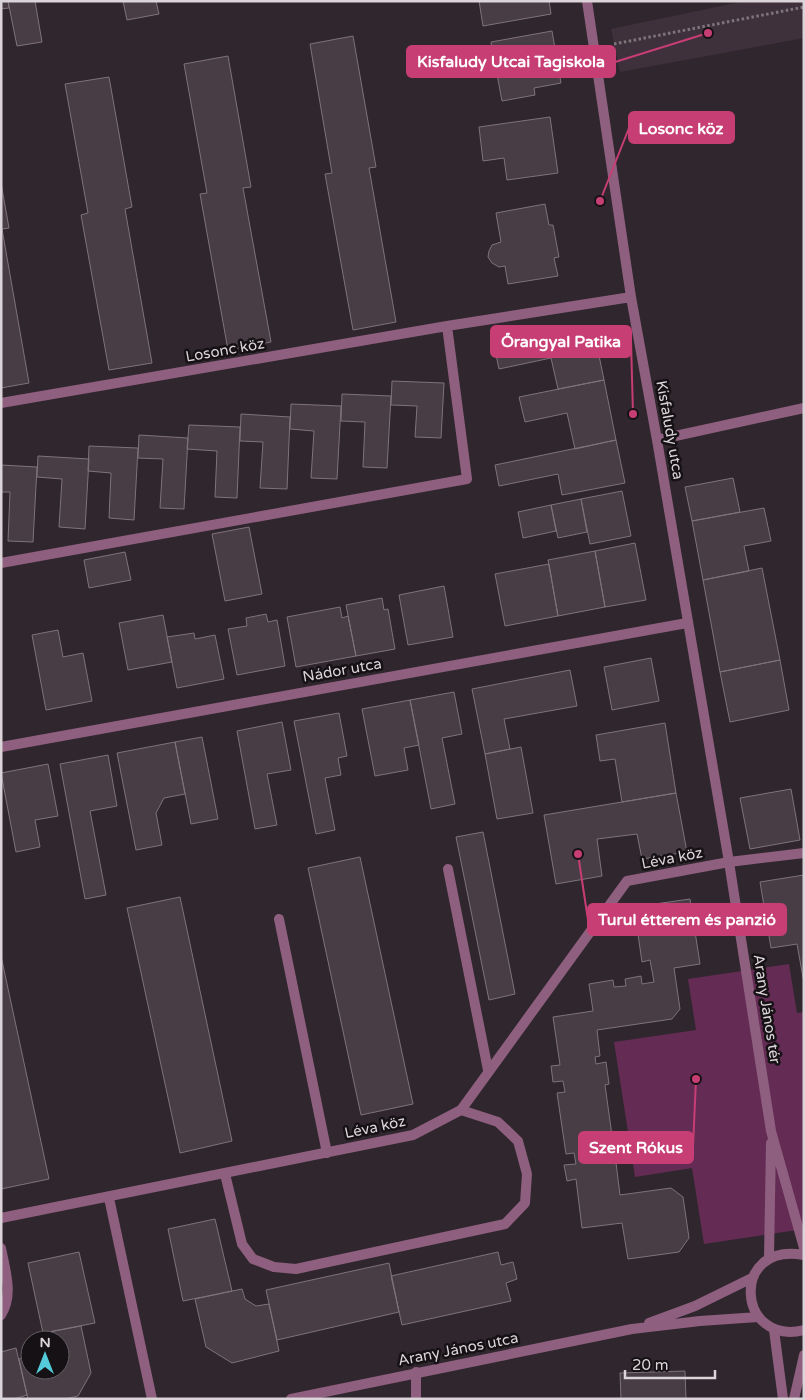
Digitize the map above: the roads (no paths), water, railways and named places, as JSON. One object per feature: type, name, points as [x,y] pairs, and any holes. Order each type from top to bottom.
[{"type":"street","name":"Kisfaludy utca","points":[[588,1],[631,297],[728,862]]},
{"type":"street","name":"Losonc köz","points":[[1,404],[447,326],[631,297]]},
{"type":"street","points":[[1,563],[467,479],[447,326]]},
{"type":"street","points":[[657,440],[804,408]]},
{"type":"street","name":"Nádor utca","points":[[1,747],[687,623]]},
{"type":"street","name":"Léva köz","points":[[1,1218],[109,1198],[412,1135],[461,1110],[488,1070],[628,881],[728,862],[804,853]]},
{"type":"street","name":"Arany János tér","points":[[728,862],[771,1131],[804,1248]]},
{"type":"street","points":[[448,869],[488,1070]]},
{"type":"street","points":[[279,919],[327,1153]]},
{"type":"street","points":[[225,1174],[242,1244],[253,1259],[274,1267],[296,1269],[505,1224],[525,1203],[527,1174],[518,1141],[498,1122],[461,1110]]},
{"type":"street","name":"Arany János tér","points":[[769,1257],[771,1131]]},
{"type":"street","points":[[109,1198],[152,1399]]},
{"type":"street","points":[[1,1248],[8,1290],[6,1307],[1,1315]]},
{"type":"street","points":[[804,1254],[780,1253],[769,1257],[760,1265],[752,1278],[750,1298],[758,1317],[774,1330],[792,1333],[804,1330]]},
{"type":"street","name":"Arany János utca","points":[[632,1329],[695,1306],[752,1278]]},
{"type":"street","name":"Arany János utca","points":[[291,1399],[632,1329],[700,1321],[758,1317]]},
{"type":"street","points":[[774,1330],[783,1399]]},
{"type":"street","points":[[794,1399],[804,1355]]},
{"type":"street","points":[[416,1372],[416,1399]]},
{"type":"place","name":"Kisfaludy Utcai Tagiskola","points":[[708,33]]},
{"type":"place","name":"Losonc köz","points":[[600,201]]},
{"type":"place","name":"Őrangyal Patika","points":[[633,414]]},
{"type":"place","name":"Turul étterem és panzió","points":[[578,854]]},
{"type":"place","name":"Szent Rókus","points":[[696,1079]]}]
